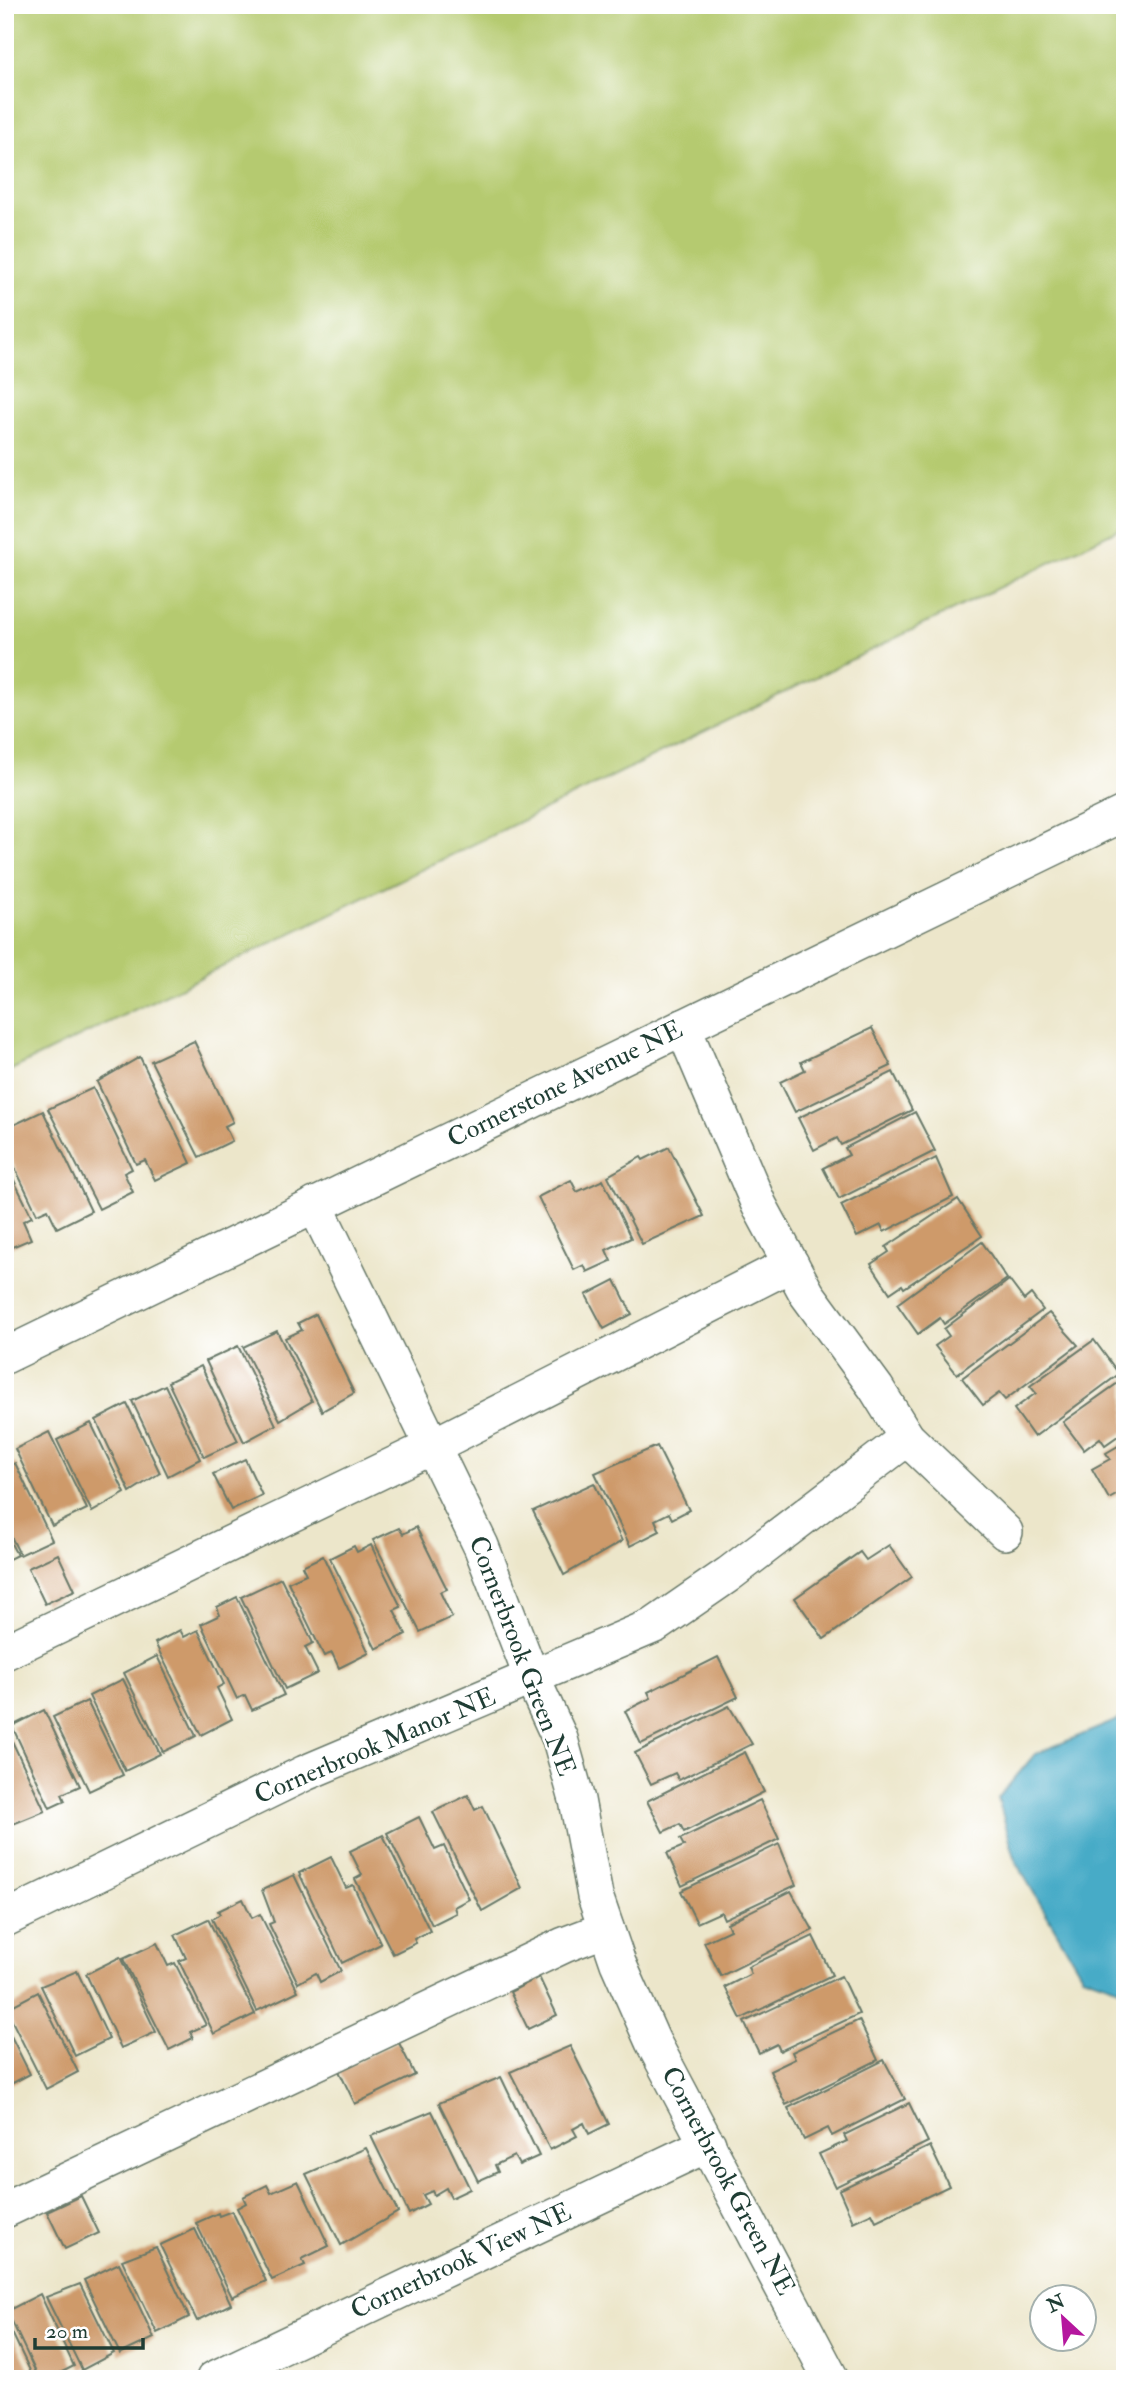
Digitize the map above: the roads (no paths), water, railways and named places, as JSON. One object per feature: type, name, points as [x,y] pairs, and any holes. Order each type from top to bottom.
[{"type":"street","name":"Cornerstone Avenue NE","points":[[5,1356],[1125,813]]},
{"type":"street","points":[[683,1027],[759,1206],[807,1294],[876,1388],[907,1438],[1005,1532]]},
{"type":"street","name":"Cornerbrook Green NE","points":[[315,1205],[481,1546],[532,1678],[560,1740],[577,1800],[595,1896],[618,1963],[653,2042],[831,2379]]},
{"type":"street","points":[[5,1652],[433,1446],[791,1264]]},
{"type":"street","name":"Cornerbrook Manor NE","points":[[5,1919],[305,1773],[655,1625],[761,1550],[907,1438]]},
{"type":"street","points":[[5,2210],[551,1951],[606,1929]]},
{"type":"street","name":"Cornerbrook View NE","points":[[214,2379],[708,2144]]},
{"type":"water","points":[[1125,1717],[1125,1990],[1082,1975],[1016,1862],[998,1798],[1035,1754]]}]
